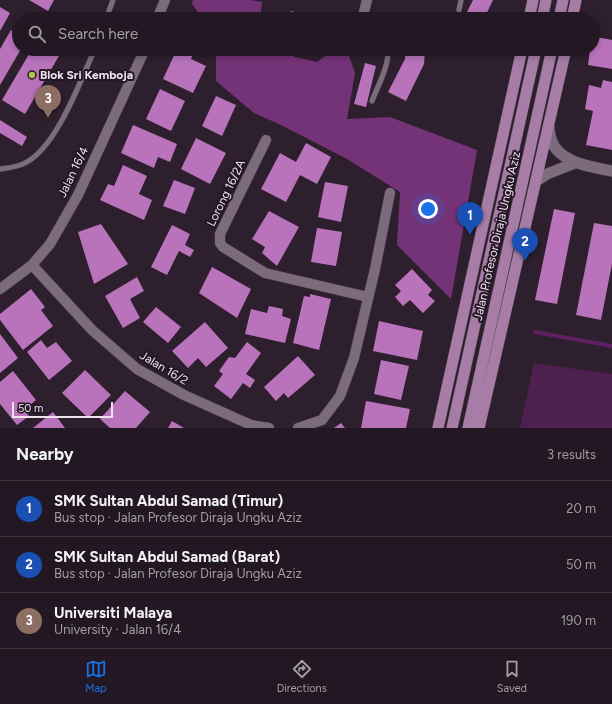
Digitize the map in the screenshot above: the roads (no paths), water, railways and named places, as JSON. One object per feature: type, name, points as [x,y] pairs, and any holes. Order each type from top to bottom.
[{"type":"main road","points":[[530,12],[533,0]]},
{"type":"main road","points":[[543,12],[546,0]]},
{"type":"main road","points":[[560,12],[563,0]]},
{"type":"main road","points":[[573,12],[576,0]]},
{"type":"main road","points":[[438,428],[520,56]]},
{"type":"main road","name":"Jalan Profesor Diraja Ungku Aziz","points":[[452,428],[534,56]]},
{"type":"main road","name":"Jalan Profesor Diraja Ungku Aziz","points":[[468,428],[550,56]]},
{"type":"main road","points":[[480,428],[564,56]]},
{"type":"street","points":[[160,12],[165,0]]},
{"type":"street","points":[[366,12],[367,0]]},
{"type":"street","name":"Jalan 16/4","points":[[0,289],[32,265],[50,244],[78,195],[142,56]]},
{"type":"street","points":[[549,127],[551,140],[558,151],[576,163],[612,171]]},
{"type":"street","name":"Lorong 16/2A","points":[[266,140],[220,234],[220,243],[265,273],[368,297]]},
{"type":"street","points":[[536,181],[547,174],[576,163]]},
{"type":"street","points":[[298,428],[322,420],[340,396],[354,358],[375,269],[390,193]]},
{"type":"street","name":"Jalan 16/2","points":[[32,265],[92,330],[137,370],[184,395],[237,419],[251,425],[269,428]]},
{"type":"lane","points":[[109,12],[113,0]]},
{"type":"lane","points":[[459,10],[461,0]]},
{"type":"lane","points":[[0,169],[13,168],[27,162],[38,154],[47,143],[59,127],[92,56]]},
{"type":"lane","points":[[372,101],[387,65],[389,56]]},
{"type":"waterway","points":[[535,332],[612,346]]},
{"type":"place","name":"Blok Sri Kemboja","points":[[32,75]]},
{"type":"place","name":"Universiti Malaya","points":[[48,118]]},
{"type":"place","name":"SMK Sultan Abdul Samad (Timur)","points":[[470,235]]},
{"type":"place","name":"SMK Sultan Abdul Samad (Barat)","points":[[525,261]]}]
